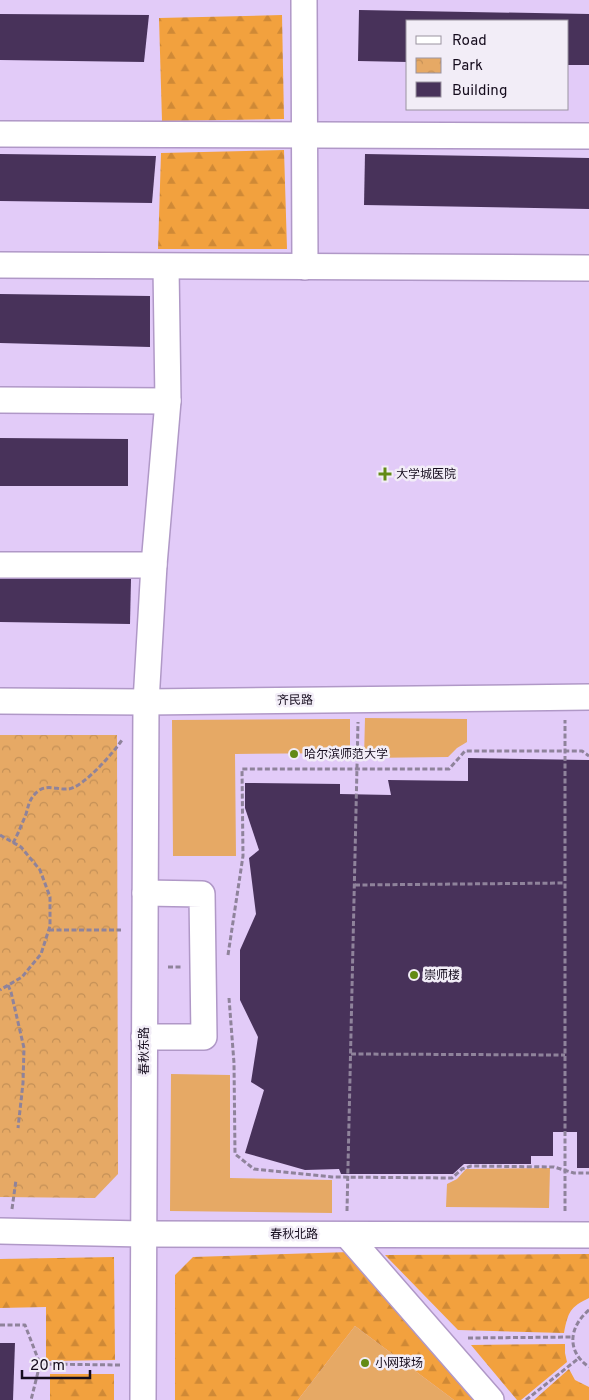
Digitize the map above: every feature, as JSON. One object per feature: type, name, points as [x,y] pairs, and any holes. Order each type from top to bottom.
[{"type":"lane","points":[[304,0],[305,267]]},
{"type":"lane","points":[[0,134],[589,136]]},
{"type":"lane","points":[[0,266],[589,268]]},
{"type":"lane","name":"春秋东路","points":[[143,1400],[146,702],[154,566],[168,401],[166,267]]},
{"type":"lane","points":[[0,400],[168,401]]},
{"type":"lane","points":[[0,566],[154,566]]},
{"type":"lane","name":"齐民路","points":[[0,701],[146,702],[577,697]]},
{"type":"lane","points":[[144,1038],[204,1038],[202,894],[145,893]]},
{"type":"lane","name":"春秋北路","points":[[0,1231],[143,1234],[577,1235]]},
{"type":"lane","points":[[347,1234],[491,1400]]},
{"type":"path","points":[[577,697],[565,751],[565,1170],[577,1235]]},
{"type":"path","points":[[347,1234],[359,699]]},
{"type":"path","points":[[12,843],[26,813],[28,801],[40,789],[53,787],[69,789],[79,785],[117,748],[126,732]]},
{"type":"path","points":[[228,957],[243,856],[242,769],[449,769],[464,751],[582,751],[589,756]]},
{"type":"path","points":[[0,835],[21,847],[40,870],[50,897],[49,930],[41,954],[22,977],[0,990]]},
{"type":"path","points":[[355,885],[565,883]]},
{"type":"path","points":[[49,930],[145,930]]},
{"type":"path","points":[[8,986],[12,992],[24,1048],[23,1083],[18,1128]]},
{"type":"path","points":[[229,995],[234,1063],[235,1154],[254,1169],[332,1177],[452,1178],[462,1169],[470,1166],[554,1167],[574,1173],[589,1172]]},
{"type":"path","points":[[351,1054],[565,1055]]},
{"type":"path","points":[[589,1310],[580,1317],[575,1326],[573,1337],[574,1348],[579,1358],[589,1367]]},
{"type":"path","points":[[0,1325],[25,1325],[40,1364],[30,1400]]},
{"type":"path","points":[[438,1338],[573,1337]]},
{"type":"path","points":[[526,1400],[579,1358]]},
{"type":"path","points":[[40,1364],[143,1365]]},
{"type":"shaded area","name":"哈尔滨师范大学","points":[[0,0],[589,0],[589,1400],[0,1400]]},
{"type":"green space","points":[[282,15],[284,119],[162,121],[159,18]]},
{"type":"green space","points":[[284,150],[287,249],[158,249],[161,153]]},
{"type":"green space","points":[[365,718],[467,719],[467,742],[448,757],[364,758]]},
{"type":"green space","points":[[350,719],[350,753],[235,754],[236,856],[173,856],[172,720]]},
{"type":"green space","points":[[0,735],[117,735],[118,1174],[95,1198],[0,1197]]},
{"type":"green space","points":[[171,1074],[230,1075],[230,1178],[332,1180],[332,1213],[170,1211]]},
{"type":"green space","points":[[550,1168],[549,1208],[446,1207],[447,1184],[457,1179],[466,1169]]},
{"type":"green space","points":[[350,1252],[483,1400],[454,1400],[355,1326],[298,1400],[175,1400],[175,1275],[193,1257]]},
{"type":"green space","points":[[589,1254],[589,1298],[578,1304],[571,1311],[564,1333],[458,1330],[385,1255]]},
{"type":"green space","points":[[114,1257],[115,1360],[46,1361],[46,1307],[0,1308],[0,1259]]},
{"type":"green space","name":"小网球场","points":[[355,1326],[454,1400],[298,1400]]},
{"type":"green space","points":[[565,1344],[567,1362],[521,1400],[517,1400],[471,1345]]},
{"type":"green space","points":[[569,1369],[575,1380],[589,1387],[589,1400],[534,1400]]},
{"type":"green space","points":[[50,1374],[114,1374],[114,1400],[50,1400]]},
{"type":"building","points":[[359,10],[589,14],[589,65],[569,65],[569,20],[406,20],[406,62],[358,61]]},
{"type":"building","points":[[0,14],[149,15],[144,62],[0,60]]},
{"type":"building","points":[[0,154],[156,156],[152,203],[0,201]]},
{"type":"building","points":[[365,154],[589,158],[589,209],[364,205]]},
{"type":"building","points":[[0,294],[150,296],[150,347],[0,343]]},
{"type":"building","points":[[0,438],[128,439],[128,486],[0,486]]},
{"type":"building","points":[[0,576],[131,579],[130,624],[0,622]]},
{"type":"building","name":"崇师楼","points":[[468,758],[589,760],[589,1168],[577,1168],[577,1132],[553,1132],[553,1156],[531,1156],[531,1164],[464,1164],[453,1174],[341,1174],[339,1169],[305,1170],[245,1153],[264,1090],[251,1082],[258,1037],[240,1000],[240,950],[256,914],[249,858],[259,850],[245,808],[245,783],[340,784],[340,794],[391,795],[388,780],[468,781]]},
{"type":"building","points":[[0,1343],[15,1343],[13,1400],[0,1400]]},
{"type":"place","name":"大学城医院","points":[[385,474]]},
{"type":"place","name":"哈尔滨师范大学","points":[[294,754]]},
{"type":"place","name":"崇师楼","points":[[414,975]]},
{"type":"place","name":"小网球场","points":[[365,1363]]}]
